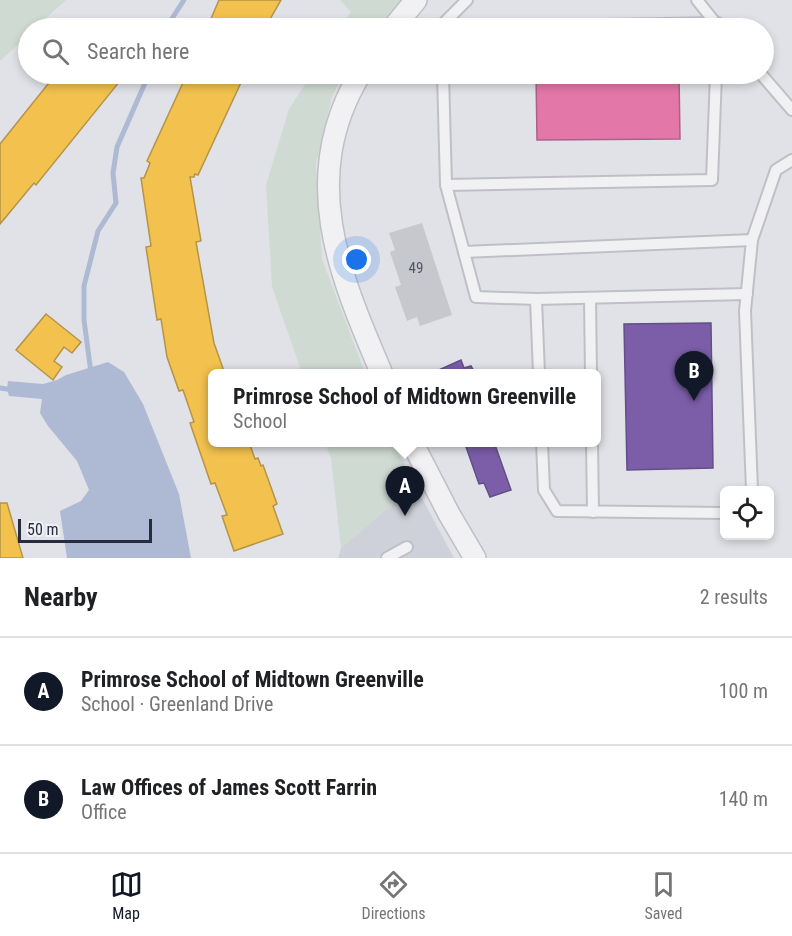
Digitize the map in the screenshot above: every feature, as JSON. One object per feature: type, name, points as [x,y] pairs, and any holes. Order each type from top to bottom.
[{"type":"street","points":[[401,18],[416,0]]},
{"type":"street","points":[[355,84],[339,116],[331,155],[328,193],[331,231],[342,273],[380,369]]},
{"type":"street","points":[[415,447],[475,558]]},
{"type":"lane","points":[[449,18],[468,0]]},
{"type":"lane","points":[[697,0],[712,18]]},
{"type":"lane","points":[[443,84],[446,185],[476,297],[536,299],[747,294]]},
{"type":"lane","points":[[446,185],[712,180],[716,84]]},
{"type":"lane","points":[[770,84],[792,110]]},
{"type":"lane","points":[[752,486],[745,311],[752,240],[776,170],[792,160]]},
{"type":"lane","points":[[464,252],[752,240]]},
{"type":"lane","points":[[591,298],[591,369]]},
{"type":"lane","points":[[536,299],[539,369]]},
{"type":"lane","points":[[542,447],[544,490],[557,511],[720,513]]},
{"type":"lane","points":[[592,447],[593,512]]},
{"type":"lane","points":[[387,558],[407,547]]},
{"type":"shaded area","points":[[0,0],[66,0],[46,18],[18,18],[18,44],[0,61]]},
{"type":"shaded area","points":[[340,0],[425,0],[394,18],[347,18],[351,12]]},
{"type":"shaded area","points":[[305,84],[338,84],[332,97],[316,164],[322,259],[363,369],[301,369],[272,287],[266,185],[289,109]]},
{"type":"shaded area","points":[[327,447],[395,447],[415,485],[341,548],[331,458]]},
{"type":"shaded area","points":[[415,485],[454,558],[338,558],[341,548]]},
{"type":"water","points":[[108,362],[124,372],[143,404],[179,494],[191,558],[67,558],[60,511],[81,501],[89,490],[77,461],[40,413],[42,399],[9,396],[8,381],[43,384]]},
{"type":"building: Homes","points":[[219,0],[281,0],[271,18],[211,18]]},
{"type":"building: Homes","points":[[48,84],[118,84],[36,185],[34,183],[0,224],[0,144]]},
{"type":"building: Homes","points":[[182,84],[240,84],[198,175],[190,177],[201,241],[196,242],[214,343],[223,369],[208,369],[208,447],[251,447],[255,459],[258,458],[261,466],[263,465],[277,504],[273,506],[283,534],[234,551],[222,516],[227,515],[215,483],[211,484],[190,423],[194,422],[183,390],[179,391],[167,357],[161,319],[157,320],[146,247],[151,246],[141,178],[144,178],[150,163],[147,161]]},
{"type":"building: Homes","points":[[46,314],[81,342],[72,353],[64,347],[54,361],[62,367],[53,380],[16,350]]},
{"type":"building: Homes","points":[[0,503],[7,503],[23,558],[0,558]]},
{"type":"building: Offices","points":[[711,323],[713,468],[627,470],[624,324]]},
{"type":"building: Offices","points":[[461,360],[464,368],[471,366],[473,369],[441,369]]},
{"type":"building: Offices","points":[[466,447],[496,447],[511,490],[490,497],[484,483],[479,484]]},
{"type":"building: Health","points":[[536,84],[679,84],[680,139],[537,140]]},
{"type":"building: Other","points":[[422,223],[452,315],[420,326],[417,317],[407,321],[395,287],[401,285],[390,252],[395,250],[389,233]]},
{"type":"waterway","points":[[172,18],[184,0]]},
{"type":"waterway","points":[[91,373],[84,320],[84,286],[98,231],[116,203],[113,173],[117,147],[145,84]]},
{"type":"waterway","points":[[0,388],[13,390]]},
{"type":"place","name":"Law Offices of James Scott Farrin","points":[[694,401]]},
{"type":"place","name":"Primrose School of Midtown Greenville","points":[[405,516]]}]
